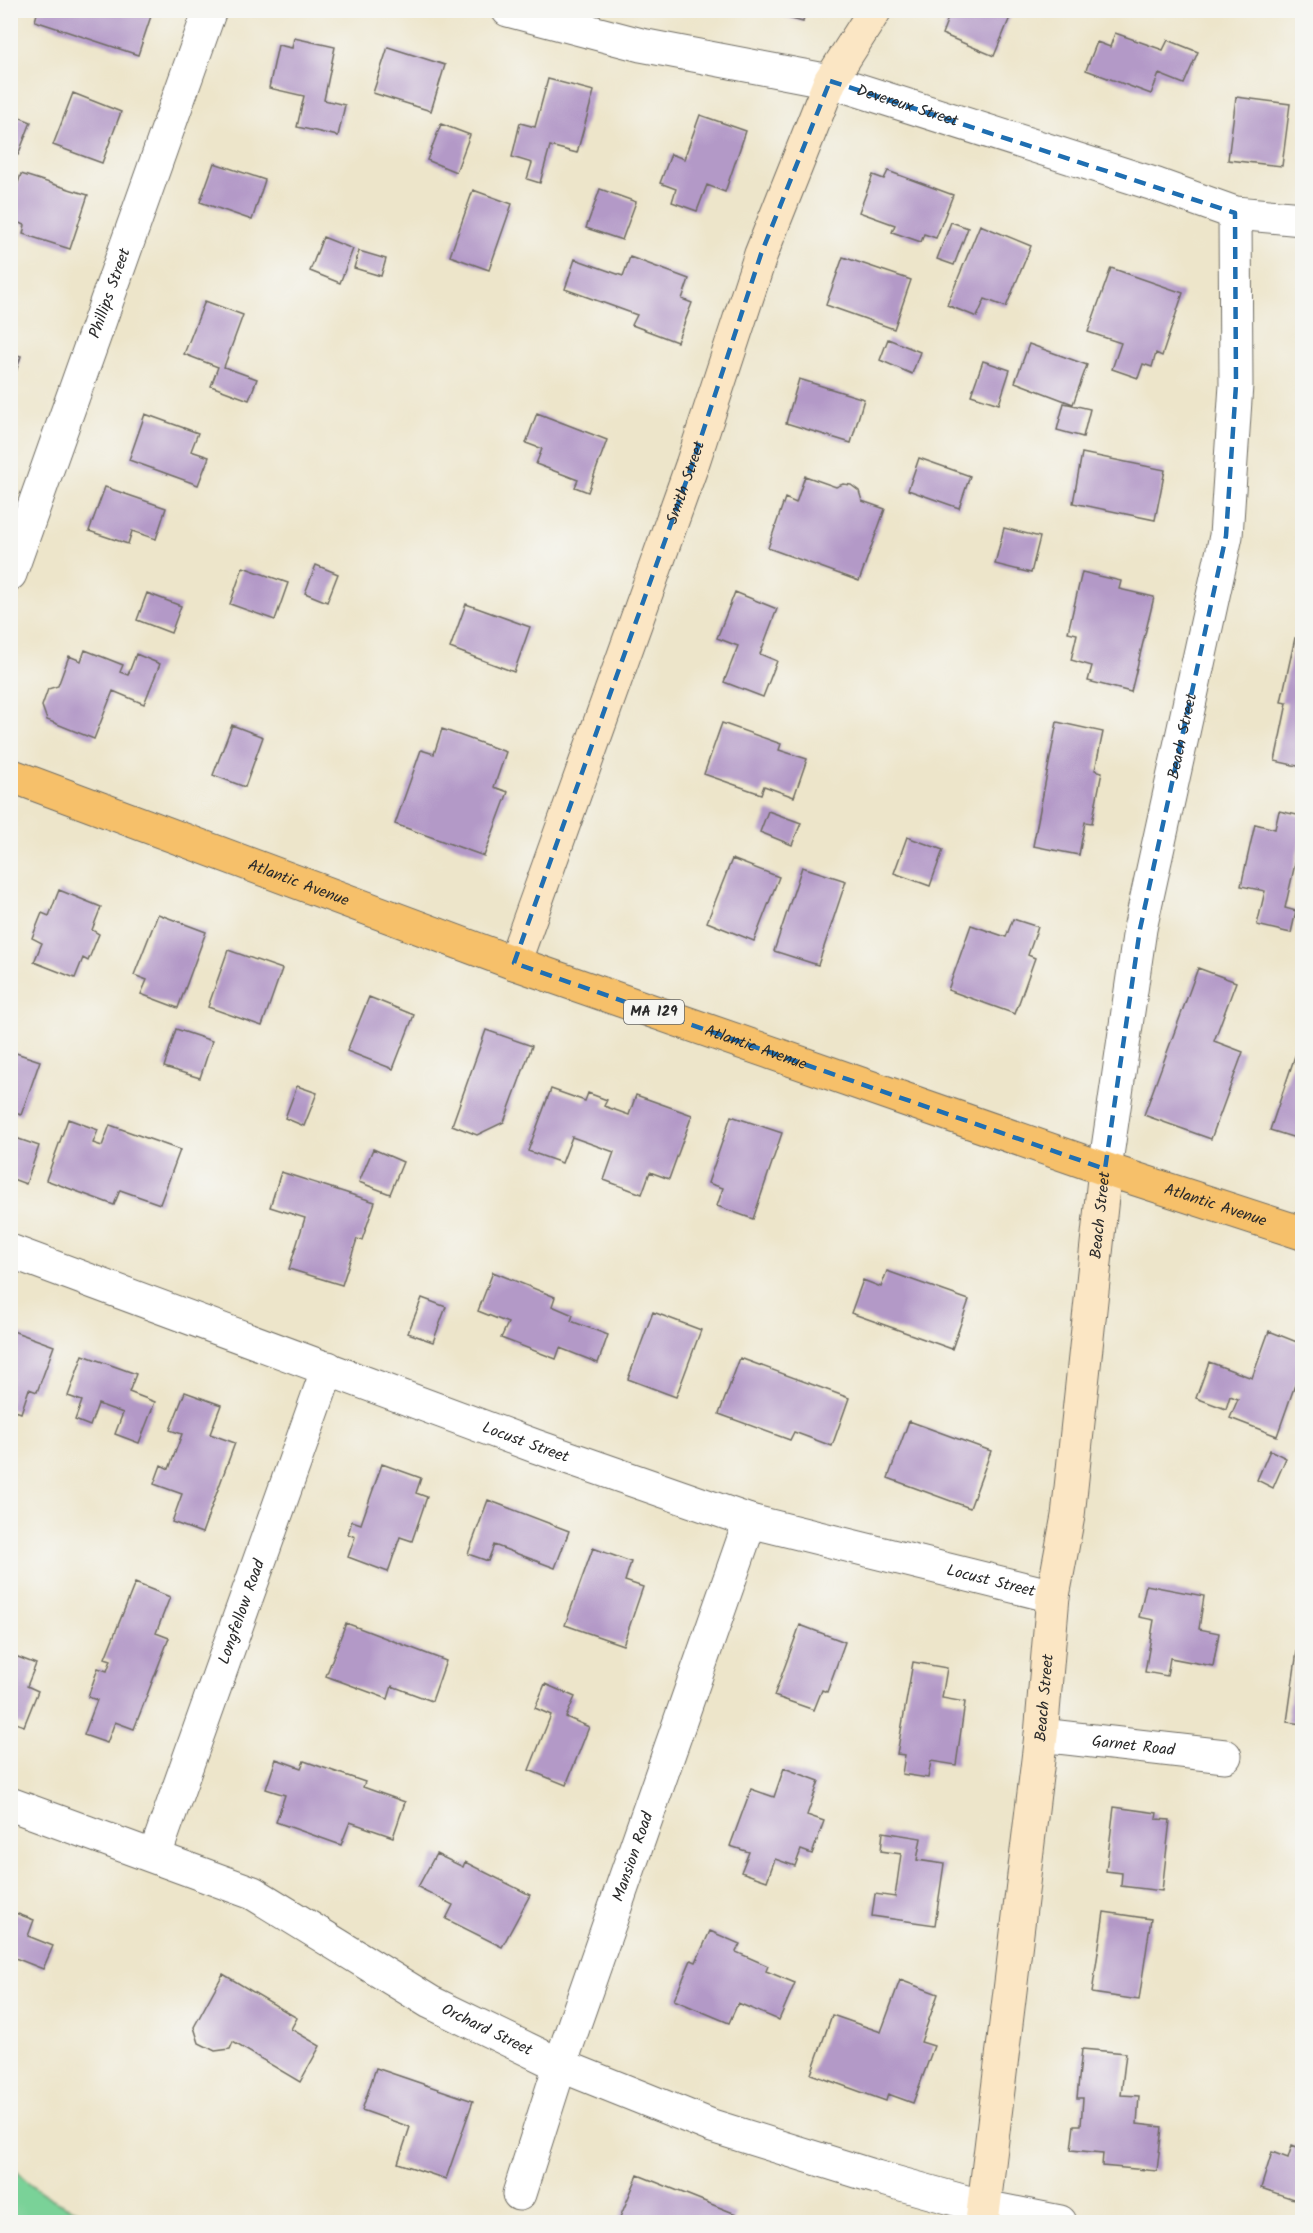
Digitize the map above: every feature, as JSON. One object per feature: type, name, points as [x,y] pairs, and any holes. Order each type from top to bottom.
[{"type":"main road","name":"Atlantic Avenue","points":[[10,775],[514,963],[1105,1169],[1302,1233]]},
{"type":"street","name":"Phillips Street","points":[[10,574],[210,10]]},
{"type":"street","name":"Devereux Street","points":[[508,10],[640,45],[830,81],[1156,185],[1235,213],[1302,219]]},
{"type":"street","name":"Smith Street","points":[[514,963],[692,465],[760,254],[830,81],[875,10]]},
{"type":"street","name":"Beach Street","points":[[983,2215],[1041,1735],[1053,1596],[1068,1516],[1105,1169],[1140,929],[1226,536],[1236,385],[1235,213]]},
{"type":"street","name":"Locust Street","points":[[10,1251],[535,1446],[750,1521],[1053,1596]]},
{"type":"street","name":"Longfellow Road","points":[[155,1856],[328,1368]]},
{"type":"street","name":"Mansion Road","points":[[519,2194],[560,2065],[750,1521]]},
{"type":"street","name":"Garnet Road","points":[[1041,1735],[1225,1756]]},
{"type":"street","name":"Orchard Street","points":[[10,1804],[253,1893],[430,2002],[560,2065],[712,2126],[876,2177],[983,2215],[1060,2223]]},
{"type":"highlighted area","points":[[830,81],[1235,213],[1236,385],[1226,536],[1140,929],[1105,1169],[514,963],[692,465],[761,254]]},
{"type":"green space","points":[[10,2164],[37,2189],[66,2206],[99,2217],[135,2222],[11,2222]]},
{"type":"building","points":[[38,10],[153,10],[138,55],[35,21]]},
{"type":"building","points":[[758,10],[805,10],[803,22]]},
{"type":"building","points":[[951,10],[1013,10],[994,56],[942,34]]},
{"type":"building","points":[[1115,33],[1163,50],[1168,40],[1198,52],[1184,84],[1159,74],[1151,94],[1086,70],[1097,42],[1110,47]]},
{"type":"building","points":[[294,38],[335,47],[324,100],[345,105],[338,136],[297,127],[304,96],[269,88],[278,45],[292,48]]},
{"type":"building","points":[[388,47],[445,65],[431,111],[373,93]]},
{"type":"building","points":[[548,79],[594,91],[577,153],[550,146],[540,183],[527,179],[532,163],[512,157],[520,123],[535,127]]},
{"type":"building","points":[[73,93],[121,112],[102,163],[53,145]]},
{"type":"building","points":[[1236,97],[1290,104],[1282,166],[1228,160]]},
{"type":"building","points":[[11,114],[31,122],[18,155],[10,152]]},
{"type":"building","points":[[700,115],[746,131],[725,192],[707,185],[697,211],[672,202],[676,189],[660,183],[671,154],[684,159]]},
{"type":"building","points":[[441,124],[470,135],[456,172],[427,160]]},
{"type":"building","points":[[214,163],[265,180],[252,220],[200,202]]},
{"type":"building","points":[[888,171],[953,195],[936,238],[924,234],[921,242],[892,232],[895,225],[859,212],[873,175],[884,179]]},
{"type":"building","points":[[21,174],[88,195],[70,249],[23,234],[25,225],[10,220],[10,207]]},
{"type":"building","points":[[600,189],[636,202],[622,240],[586,228]]},
{"type":"building","points":[[473,190],[512,204],[489,270],[450,256]]},
{"type":"building","points":[[951,222],[968,228],[954,265],[937,259]]},
{"type":"building","points":[[980,225],[1031,246],[1006,307],[985,299],[977,317],[947,305]]},
{"type":"building","points":[[323,237],[353,249],[340,283],[310,271]]},
{"type":"building","points":[[359,251],[386,259],[381,276],[354,268]]},
{"type":"building","points":[[630,257],[689,279],[682,299],[692,303],[677,342],[632,325],[637,315],[565,289],[575,259],[623,276]]},
{"type":"building","points":[[843,257],[911,280],[894,329],[826,305]]},
{"type":"building","points":[[1111,268],[1183,293],[1162,356],[1156,353],[1152,367],[1143,364],[1138,378],[1112,369],[1121,343],[1088,332]]},
{"type":"building","points":[[205,301],[243,315],[224,367],[257,379],[249,400],[211,386],[218,367],[184,354]]},
{"type":"building","points":[[888,339],[920,352],[912,374],[880,360]]},
{"type":"building","points":[[1029,344],[1087,365],[1073,404],[1015,382]]},
{"type":"building","points":[[10,353],[21,356],[11,388],[10,388]]},
{"type":"building","points":[[983,361],[1010,370],[999,404],[971,395]]},
{"type":"building","points":[[799,379],[864,399],[851,443],[786,423]]},
{"type":"building","points":[[1064,403],[1090,409],[1083,437],[1057,430]]},
{"type":"building","points":[[537,413],[607,440],[588,492],[575,487],[578,480],[536,464],[542,449],[526,443]]},
{"type":"building","points":[[145,414],[198,433],[191,451],[209,457],[198,485],[129,460]]},
{"type":"building","points":[[1082,453],[1165,470],[1155,520],[1073,503]]},
{"type":"building","points":[[919,458],[970,476],[959,508],[908,490]]},
{"type":"building","points":[[805,476],[836,487],[843,484],[851,485],[859,491],[862,501],[885,509],[859,581],[768,548],[785,498],[796,503]]},
{"type":"building","points":[[105,487],[166,508],[156,539],[132,531],[128,544],[89,531]]},
{"type":"building","points":[[1004,528],[1040,537],[1031,573],[995,564]]},
{"type":"building","points":[[316,565],[338,574],[327,602],[305,593]]},
{"type":"building","points":[[243,567],[288,583],[275,620],[230,604]]},
{"type":"building","points":[[1082,572],[1121,581],[1119,589],[1154,597],[1131,692],[1088,681],[1092,666],[1071,660],[1077,634],[1068,632]]},
{"type":"building","points":[[735,592],[777,609],[760,654],[777,661],[763,697],[724,682],[738,646],[717,638]]},
{"type":"building","points":[[147,593],[181,606],[171,633],[137,620]]},
{"type":"building","points":[[466,604],[530,627],[514,672],[450,648]]},
{"type":"building","points":[[1295,638],[1302,640],[1302,767],[1275,761],[1287,703],[1281,702]]},
{"type":"building","points":[[85,650],[123,665],[120,672],[128,675],[136,654],[160,664],[144,704],[113,691],[94,739],[47,720],[42,706],[48,689],[58,686],[69,656],[81,661]]},
{"type":"building","points":[[1057,722],[1103,732],[1095,770],[1102,772],[1092,823],[1085,822],[1079,855],[1033,846]]},
{"type":"building","points":[[722,723],[781,744],[779,750],[807,759],[794,797],[764,786],[761,794],[704,774]]},
{"type":"building","points":[[232,725],[263,737],[245,787],[213,775]]},
{"type":"building","points":[[442,729],[506,752],[494,787],[508,792],[484,856],[395,824],[421,750],[434,754]]},
{"type":"building","points":[[768,811],[801,823],[792,845],[760,832]]},
{"type":"building","points":[[1279,811],[1302,816],[1302,833],[1285,908],[1296,911],[1291,933],[1257,925],[1265,891],[1241,886],[1255,824],[1275,829]]},
{"type":"building","points":[[907,837],[943,850],[930,886],[894,873]]},
{"type":"building","points":[[732,859],[779,877],[754,941],[707,922]]},
{"type":"building","points":[[802,867],[846,881],[818,965],[774,951]]},
{"type":"building","points":[[59,890],[101,907],[92,930],[99,934],[88,961],[83,958],[75,978],[34,962],[42,943],[32,938],[42,913],[49,916]]},
{"type":"building","points":[[158,914],[206,932],[178,1008],[141,994],[147,980],[134,975]]},
{"type":"building","points":[[1013,919],[1038,927],[1028,955],[1035,958],[1015,1014],[948,990],[971,925],[1006,937]]},
{"type":"building","points":[[228,950],[282,969],[262,1026],[208,1007]]},
{"type":"building","points":[[1198,968],[1236,982],[1214,1041],[1243,1052],[1211,1139],[1144,1115]]},
{"type":"building","points":[[369,997],[414,1015],[393,1069],[347,1051]]},
{"type":"building","points":[[176,1029],[212,1041],[200,1078],[164,1067]]},
{"type":"building","points":[[486,1030],[532,1046],[504,1122],[477,1135],[452,1125]]},
{"type":"building","points":[[10,1051],[40,1061],[21,1115],[10,1111]]},
{"type":"building","points":[[1295,1056],[1302,1058],[1302,1140],[1270,1130]]},
{"type":"building","points":[[297,1086],[317,1093],[304,1126],[285,1118]]},
{"type":"building","points":[[551,1089],[585,1101],[588,1093],[607,1100],[604,1106],[629,1115],[636,1095],[692,1115],[669,1179],[650,1172],[642,1194],[604,1180],[614,1152],[572,1137],[562,1163],[528,1151]]},
{"type":"building","points":[[731,1116],[782,1133],[753,1219],[717,1206],[723,1188],[708,1183]]},
{"type":"building","points":[[68,1119],[98,1130],[93,1143],[102,1146],[110,1125],[180,1150],[160,1204],[120,1190],[114,1205],[46,1180]]},
{"type":"building","points":[[10,1136],[39,1146],[26,1184],[10,1178]]},
{"type":"building","points":[[373,1149],[403,1162],[390,1194],[359,1182]]},
{"type":"building","points":[[281,1172],[375,1202],[362,1240],[357,1239],[342,1285],[289,1269],[305,1218],[270,1207]]},
{"type":"building","points":[[887,1271],[969,1300],[952,1349],[851,1313],[863,1280],[881,1287]]},
{"type":"building","points":[[493,1272],[555,1297],[552,1306],[573,1315],[571,1321],[608,1335],[598,1363],[560,1348],[556,1359],[501,1338],[508,1323],[478,1311]]},
{"type":"building","points":[[422,1298],[446,1307],[433,1342],[408,1333]]},
{"type":"building","points":[[653,1312],[701,1330],[676,1397],[628,1379]]},
{"type":"building","points":[[10,1330],[54,1346],[37,1392],[29,1389],[21,1413],[10,1409]]},
{"type":"building","points":[[1269,1331],[1302,1344],[1302,1365],[1277,1436],[1230,1418],[1238,1399],[1230,1396],[1226,1409],[1196,1398],[1209,1362],[1252,1378]]},
{"type":"building","points":[[83,1355],[136,1374],[129,1392],[155,1402],[139,1443],[115,1434],[123,1413],[98,1404],[90,1426],[75,1420],[82,1401],[68,1396]]},
{"type":"building","points":[[740,1358],[849,1398],[832,1446],[794,1432],[790,1440],[719,1414]]},
{"type":"building","points":[[185,1392],[221,1405],[210,1434],[235,1443],[202,1533],[172,1522],[182,1494],[154,1484],[161,1465],[169,1469],[182,1434],[170,1430]]},
{"type":"building","points":[[909,1421],[991,1451],[970,1508],[888,1478]]},
{"type":"building","points":[[1270,1450],[1286,1458],[1273,1488],[1257,1480]]},
{"type":"building","points":[[382,1464],[421,1478],[416,1493],[427,1497],[412,1541],[400,1537],[388,1572],[348,1557],[355,1537],[348,1534],[352,1521],[361,1524]]},
{"type":"building","points":[[488,1500],[569,1531],[555,1568],[494,1545],[488,1561],[468,1554]]},
{"type":"building","points":[[593,1548],[631,1562],[625,1581],[643,1587],[623,1645],[565,1625]]},
{"type":"building","points":[[135,1583],[170,1597],[156,1633],[169,1638],[134,1729],[115,1722],[107,1743],[84,1735],[97,1700],[88,1697],[98,1668],[107,1671],[111,1660],[105,1658]]},
{"type":"building","points":[[1146,1585],[1204,1596],[1199,1629],[1219,1633],[1213,1666],[1170,1658],[1167,1676],[1145,1672],[1154,1620],[1139,1617]]},
{"type":"building","points":[[346,1623],[446,1661],[432,1701],[392,1686],[388,1699],[326,1676]]},
{"type":"building","points":[[800,1625],[845,1642],[827,1692],[822,1690],[814,1710],[774,1696]]},
{"type":"building","points":[[1300,1630],[1302,1631],[1302,1724],[1287,1722]]},
{"type":"building","points":[[10,1654],[36,1664],[27,1686],[38,1691],[24,1726],[10,1721]]},
{"type":"building","points":[[913,1662],[947,1668],[942,1698],[965,1702],[956,1765],[931,1761],[928,1778],[902,1774],[905,1755],[897,1754]]},
{"type":"building","points":[[545,1684],[575,1697],[566,1717],[589,1727],[566,1785],[529,1770],[551,1715],[535,1708]]},
{"type":"building","points":[[276,1759],[301,1768],[304,1761],[365,1782],[363,1787],[405,1802],[393,1837],[350,1822],[341,1845],[276,1822],[285,1795],[266,1789]]},
{"type":"building","points":[[784,1768],[819,1781],[807,1815],[824,1821],[812,1854],[801,1850],[795,1866],[775,1859],[767,1881],[741,1872],[749,1852],[730,1846],[751,1789],[774,1797]]},
{"type":"building","points":[[1114,1807],[1157,1813],[1156,1819],[1170,1820],[1162,1891],[1121,1886],[1122,1873],[1106,1871]]},
{"type":"building","points":[[883,1832],[921,1838],[917,1860],[944,1864],[935,1925],[872,1916],[875,1894],[895,1897],[901,1854],[881,1851]]},
{"type":"building","points":[[436,1854],[463,1867],[465,1862],[530,1895],[502,1947],[446,1919],[453,1905],[418,1887]]},
{"type":"building","points":[[10,1911],[34,1920],[28,1936],[53,1946],[43,1969],[10,1956]]},
{"type":"building","points":[[1104,1912],[1151,1919],[1139,2000],[1092,1993]]},
{"type":"building","points":[[710,1931],[740,1944],[736,1952],[768,1966],[766,1971],[795,1983],[779,2020],[738,2003],[729,2023],[674,2000],[691,1960],[696,1962]]},
{"type":"building","points":[[223,1974],[297,2018],[291,2029],[320,2046],[300,2082],[233,2042],[230,2049],[215,2051],[199,2043],[194,2027]]},
{"type":"building","points":[[900,1980],[938,1994],[921,2042],[934,2046],[913,2103],[888,2094],[886,2101],[811,2074],[832,2015],[881,2032]]},
{"type":"building","points":[[1082,2049],[1126,2053],[1121,2095],[1139,2096],[1137,2124],[1162,2127],[1157,2171],[1102,2166],[1103,2153],[1071,2150],[1074,2125],[1081,2125],[1083,2098],[1077,2098]]},
{"type":"building","points":[[376,2068],[473,2101],[446,2179],[398,2163],[410,2127],[362,2110]]},
{"type":"building","points":[[1292,2145],[1302,2149],[1302,2202],[1261,2188],[1272,2152],[1288,2158]]},
{"type":"building","points":[[638,2175],[736,2214],[733,2222],[618,2222]]}]
